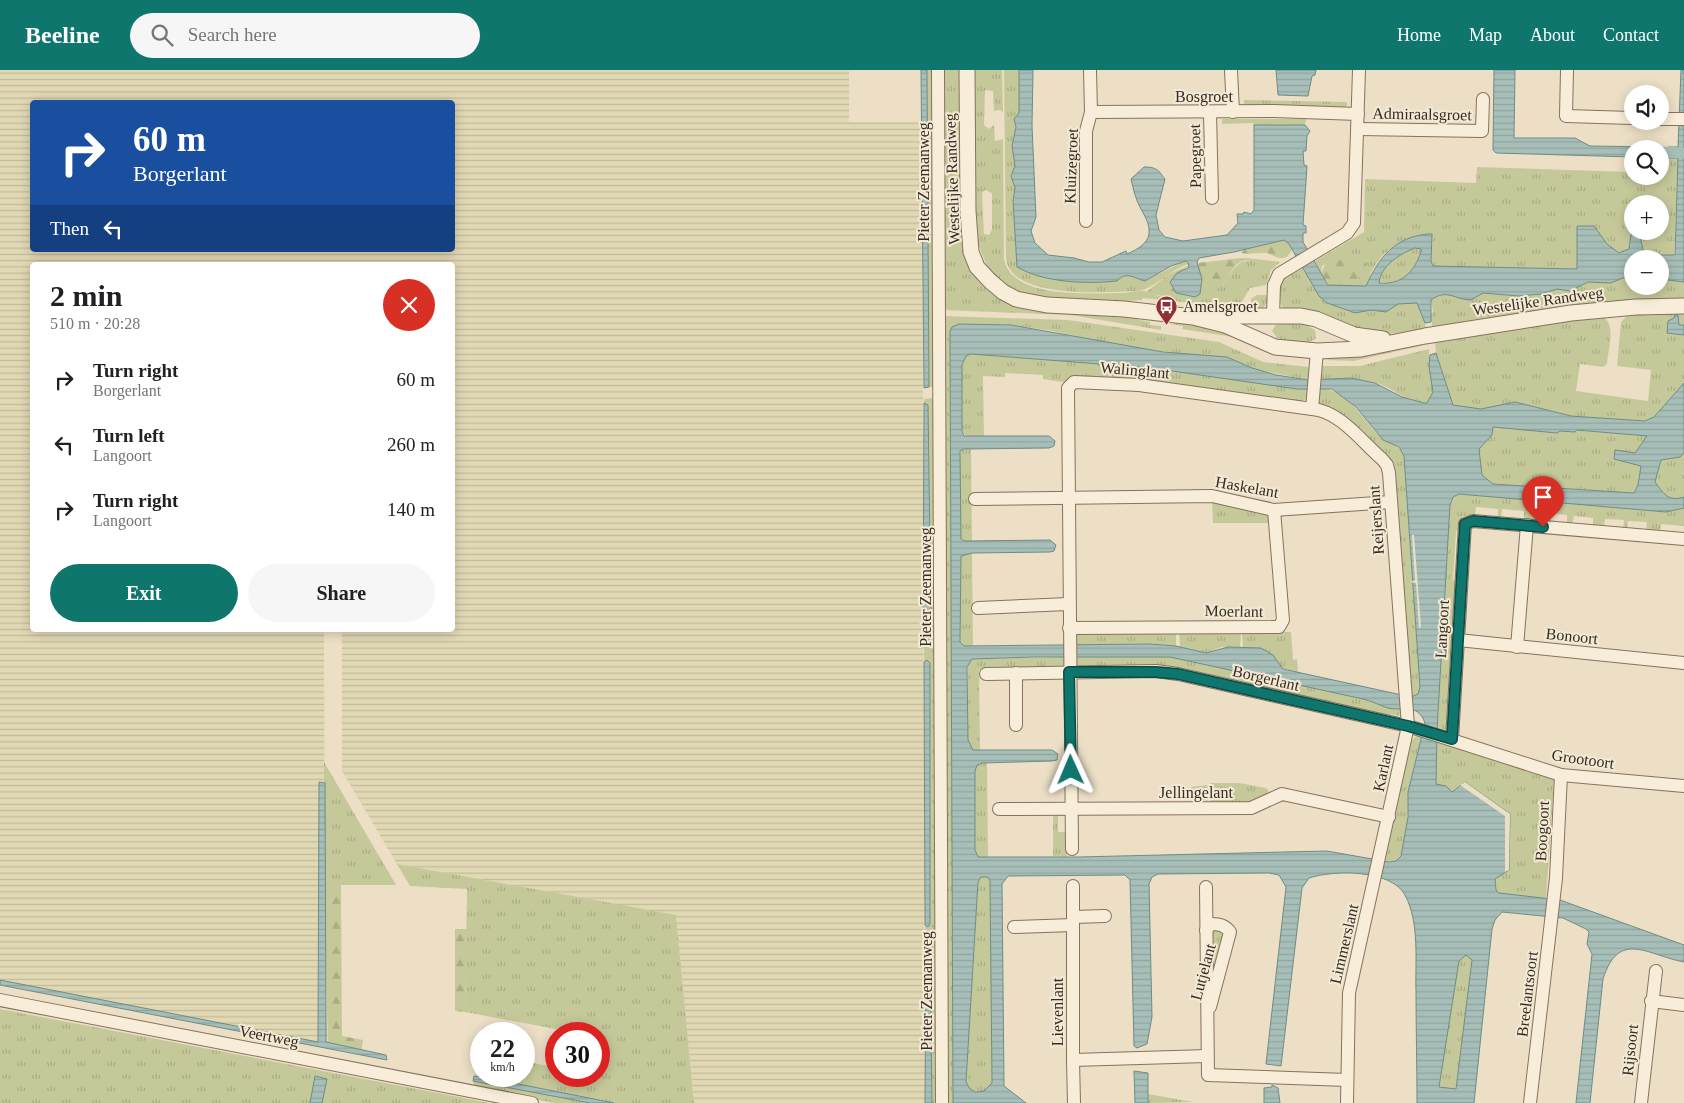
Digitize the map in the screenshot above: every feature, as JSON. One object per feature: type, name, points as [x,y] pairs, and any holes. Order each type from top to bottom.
[{"type":"street","name":"Pieter Zeemanweg","points":[[938,70],[942,1103]]},
{"type":"street","name":"Westelijke Randweg","points":[[967,70],[969,231],[972,252],[982,273],[1003,292],[1024,301],[1194,317],[1301,316],[1325,323],[1354,335],[1397,340]]},
{"type":"street","points":[[1090,70],[1091,112]]},
{"type":"street","points":[[1231,70],[1233,112]]},
{"type":"street","points":[[1263,343],[1260,327],[1273,315],[1275,280],[1279,274],[1347,233],[1354,223],[1359,129],[1359,70]]},
{"type":"street","points":[[1567,70],[1566,116],[1624,118]]},
{"type":"street","name":"Admiraalsgroet","points":[[1359,129],[1482,131],[1483,99]]},
{"type":"street","name":"Bosgroet","points":[[1091,112],[1358,114]]},
{"type":"street","name":"Kluizegroet","points":[[1086,221],[1086,131],[1091,112]]},
{"type":"street","name":"Papegroet","points":[[1210,113],[1212,198]]},
{"type":"street","name":"Westelijke Randweg","points":[[1194,317],[1224,325],[1263,343],[1281,348],[1317,351],[1351,350],[1397,340],[1571,313],[1636,307],[1684,306]]},
{"type":"street","points":[[1313,404],[1317,351],[1327,336],[1325,323]]},
{"type":"street","name":"Walinglant","points":[[1072,809],[1066,393],[1074,382],[1139,385],[1313,404]]},
{"type":"street","name":"Reijerslant","points":[[1313,404],[1334,416],[1382,459],[1389,473],[1405,691],[1411,723]]},
{"type":"street","name":"Haskelant","points":[[1067,498],[1212,496],[1274,510],[1390,502]]},
{"type":"street","points":[[975,499],[1067,498]]},
{"type":"street","name":"Moerlant","points":[[1069,632],[1279,627],[1283,620],[1274,510]]},
{"type":"street","name":"Langoort","points":[[1447,738],[1458,640],[1465,524],[1473,521],[1684,539]]},
{"type":"street","points":[[1517,647],[1527,525]]},
{"type":"street","points":[[978,608],[1068,604]]},
{"type":"street","name":"Bonoort","points":[[1458,640],[1684,663]]},
{"type":"street","name":"Borgerlant","points":[[986,674],[1069,670],[1178,674],[1411,723],[1447,738]]},
{"type":"street","points":[[1016,673],[1016,725]]},
{"type":"street","name":"Karlant","points":[[1389,817],[1411,723]]},
{"type":"street","name":"Grootoort","points":[[1447,738],[1561,775],[1684,786]]},
{"type":"street","name":"Boogoort","points":[[1554,889],[1561,775]]},
{"type":"street","name":"Jellingelant","points":[[999,809],[1251,808],[1282,794],[1389,817]]},
{"type":"street","points":[[1072,809],[1072,849]]},
{"type":"street","name":"Limmerslant","points":[[1348,1103],[1349,993],[1389,817]]},
{"type":"street","name":"Lievenlant","points":[[1073,886],[1073,1060],[1207,1056]]},
{"type":"street","name":"Lutjelant","points":[[1206,887],[1208,1075],[1347,1080]]},
{"type":"street","name":"Breelantsoort","points":[[1530,1103],[1554,889]]},
{"type":"street","points":[[1014,927],[1105,916]]},
{"type":"street","name":"Lutjelant","points":[[1206,930],[1211,924],[1218,924],[1226,927],[1230,932],[1207,1019]]},
{"type":"street","name":"Rijsoort","points":[[1641,1103],[1656,971]]},
{"type":"street","name":"Veertweg","points":[[0,1000],[532,1103]]},
{"type":"street","points":[[1652,1001],[1684,1005]]},
{"type":"street","points":[[1073,1060],[1074,1103]]},
{"type":"shaded area","points":[[0,70],[849,70],[849,122],[922,122],[925,1103],[694,1103],[676,916],[397,864],[342,771],[342,632],[455,632],[455,262],[30,262],[30,632],[324,632],[325,971],[328,1048],[0,984]]},
{"type":"green space","points":[[927,70],[935,70],[936,387],[929,387]]},
{"type":"green space","points":[[941,70],[962,70],[972,272],[984,288],[999,298],[1016,305],[1033,309],[1113,314],[1150,322],[1149,325],[1161,326],[1161,330],[1071,315],[943,310]]},
{"type":"green space","points":[[972,70],[1002,70],[1003,112],[1000,110],[994,111],[993,91],[985,90],[984,125],[989,129],[994,125],[995,141],[1003,139],[1004,259],[1010,272],[1021,282],[1036,288],[1073,293],[1143,291],[1165,297],[1173,296],[1176,293],[1192,297],[1198,296],[1202,283],[1210,287],[1221,287],[1240,263],[1251,260],[1243,258],[1280,262],[1271,270],[1266,285],[1250,288],[1240,305],[1209,305],[1143,298],[1142,300],[1113,302],[1032,297],[1012,289],[1000,281],[987,266],[975,237]],"holes":[[[985,190],[992,193],[992,230],[989,235],[984,234],[982,193]]]},
{"type":"green space","points":[[1004,70],[1019,70],[1019,113],[1014,121],[1016,127],[1012,146],[1015,166],[1011,176],[1015,188],[1013,201],[1017,267],[1050,279],[1113,281],[1129,275],[1145,281],[1184,261],[1189,264],[1182,266],[1152,286],[1139,291],[1063,291],[1025,281],[1012,272],[1006,259]]},
{"type":"green space","points":[[1244,100],[1347,102],[1347,109],[1244,108]]},
{"type":"green space","points":[[1222,119],[1306,119],[1305,125],[1254,127],[1253,123],[1222,124]]},
{"type":"green space","points":[[1669,158],[1678,158],[1674,255],[1669,255],[1669,250],[1642,250],[1641,240],[1669,240],[1669,195],[1624,195],[1624,240],[1630,240],[1629,249],[1619,253],[1607,244],[1594,226],[1577,269],[1433,266],[1431,261],[1432,235],[1428,234],[1411,237],[1390,249],[1373,269],[1365,287],[1351,287],[1362,273],[1333,259],[1322,266],[1321,273],[1315,261],[1364,232],[1365,179],[1476,183],[1477,167],[1624,172],[1624,185],[1669,185]]},
{"type":"green space","points":[[1282,240],[1288,242],[1292,250],[1284,258],[1278,258],[1267,253],[1241,253],[1244,250]]},
{"type":"green space","points":[[1415,248],[1421,249],[1421,252],[1415,266],[1406,276],[1394,281],[1379,282],[1384,270],[1392,261],[1403,253]]},
{"type":"green space","points":[[1241,258],[1252,259],[1241,261],[1221,287],[1211,287],[1202,283],[1197,263]]},
{"type":"green space","points":[[1327,260],[1361,260],[1367,264],[1351,287],[1330,286],[1321,273]]},
{"type":"green space","points":[[1189,265],[1170,282],[1176,293],[1174,295],[1169,297],[1145,293],[1169,274]]},
{"type":"green space","points":[[1296,268],[1298,271],[1302,268],[1319,296],[1327,303],[1350,312],[1371,310],[1386,312],[1398,304],[1417,303],[1424,317],[1426,329],[1380,335],[1284,310],[1279,301],[1280,281]]},
{"type":"green space","points":[[1624,277],[1624,295],[1669,295],[1669,280],[1684,282],[1684,300],[1653,300],[1590,305],[1433,328],[1430,316],[1433,311],[1431,300],[1438,296],[1471,297],[1482,293],[1518,296],[1541,294],[1557,289],[1570,291],[1588,282],[1611,283]]},
{"type":"green space","points":[[1257,295],[1269,295],[1266,305],[1261,309],[1251,311],[1251,299]]},
{"type":"green space","points":[[1684,311],[1684,325],[1679,325],[1677,319],[1670,320],[1667,333],[1684,335],[1684,383],[1654,417],[1645,421],[1571,416],[1515,402],[1481,409],[1453,405],[1436,353],[1435,340],[1538,324],[1604,317],[1610,327],[1610,346],[1607,364],[1603,367],[1580,364],[1576,391],[1648,401],[1651,370],[1617,366],[1621,322],[1628,315]]},
{"type":"green space","points":[[943,316],[1068,320],[1219,342],[1263,362],[1309,367],[1308,380],[1179,354],[1105,343],[1053,331],[1011,325],[959,324],[950,332],[953,1103],[946,1103]]},
{"type":"green space","points":[[1202,323],[1240,338],[1182,329],[1183,326],[1170,324]]},
{"type":"green space","points":[[1277,323],[1311,327],[1315,330],[1316,338],[1303,343],[1277,338],[1272,331]]},
{"type":"green space","points":[[1427,340],[1428,344],[1354,361],[1324,360]]},
{"type":"green space","points":[[1429,349],[1433,392],[1427,403],[1412,401],[1373,382],[1319,379],[1320,368],[1323,366],[1360,366]]},
{"type":"green space","points":[[971,354],[1151,368],[1308,389],[1307,399],[1301,401],[1155,383],[1156,371],[1154,383],[1063,382],[1043,379],[1043,375],[1005,373],[1005,377],[983,376],[984,437],[967,437],[962,431],[962,365],[966,356]]},
{"type":"green space","points":[[1319,388],[1338,393],[1345,398],[1381,438],[1399,448],[1404,456],[1420,687],[1418,694],[1412,697],[1393,473],[1319,403]]},
{"type":"green space","points":[[932,398],[936,402],[939,1103],[932,1103],[930,944],[926,942],[925,925],[928,927],[924,643],[929,642],[931,616],[928,405],[924,403],[924,399]]},
{"type":"green space","points":[[1493,427],[1557,433],[1560,431],[1575,432],[1577,430],[1648,436],[1635,453],[1615,451],[1614,459],[1641,465],[1638,485],[1634,493],[1493,484],[1482,475],[1479,449],[1492,435]]},
{"type":"green space","points":[[971,449],[972,541],[965,541],[960,537],[959,455],[962,450]]},
{"type":"green space","points":[[1684,453],[1684,497],[1674,500],[1666,496],[1655,482],[1661,460],[1680,457]]},
{"type":"green space","points":[[1459,494],[1666,512],[1684,508],[1684,526],[1661,524],[1660,533],[1646,532],[1647,522],[1628,521],[1627,530],[1623,530],[1624,520],[1605,519],[1604,528],[1593,527],[1593,518],[1574,516],[1572,525],[1567,525],[1567,515],[1545,513],[1543,522],[1524,521],[1524,511],[1502,509],[1501,519],[1498,518],[1498,509],[1476,507],[1475,516],[1462,516],[1460,531],[1456,531],[1453,580],[1457,581],[1447,730],[1442,732],[1437,730],[1450,505],[1453,497]]},
{"type":"green space","points":[[1212,500],[1269,515],[1272,523],[1213,523]]},
{"type":"green space","points":[[972,553],[973,647],[964,646],[960,642],[960,559],[963,554]]},
{"type":"green space","points":[[1176,630],[1176,646],[1149,644],[1076,646],[1076,631]]},
{"type":"green space","points":[[1179,630],[1241,631],[1240,647],[1221,647],[1206,653],[1183,648],[1180,647]]},
{"type":"green space","points":[[1250,631],[1291,632],[1293,660],[1297,659],[1298,672],[1280,668],[1269,653],[1262,649],[1243,647],[1242,633]]},
{"type":"green space","points":[[1065,657],[1066,669],[979,670],[980,750],[973,750],[968,741],[968,662],[972,659]]},
{"type":"green space","points":[[1076,657],[1170,657],[1189,660],[1363,699],[1385,707],[1400,708],[1401,713],[1398,716],[1391,714],[1390,717],[1372,713],[1372,711],[1175,669],[1076,668]]},
{"type":"green space","points":[[1417,735],[1422,736],[1409,790],[1404,847],[1396,861],[1383,861],[1409,740],[1412,740]]},
{"type":"green space","points":[[1436,742],[1554,780],[1546,899],[1499,893],[1496,891],[1495,879],[1504,873],[1460,785],[1452,792],[1446,786],[1436,784]]},
{"type":"green space","points":[[324,762],[396,885],[324,885]]},
{"type":"green space","points":[[987,762],[988,858],[978,857],[975,850],[975,771],[978,763]]},
{"type":"green space","points":[[1210,783],[1239,783],[1266,788],[1270,793],[1254,803],[1210,803],[1212,792],[1210,791]]},
{"type":"green space","points":[[1209,785],[1208,801],[1194,797],[1191,787]]},
{"type":"green space","points":[[1064,813],[1063,816],[1058,816],[1058,832],[1067,832],[1067,857],[1053,857],[1053,814]]},
{"type":"green space","points":[[397,864],[676,915],[694,1103],[614,1103],[533,1087],[535,1087],[535,1063],[545,1065],[545,1087],[610,1087],[610,1022],[545,1022],[545,1027],[535,1025],[535,1022],[518,1022],[465,1012],[467,889],[410,886]]},
{"type":"green space","points":[[981,877],[988,877],[990,881],[992,1083],[988,1089],[976,1091],[970,1089],[966,1082],[978,882]]},
{"type":"green space","points":[[324,885],[341,885],[342,1036],[363,1040],[361,1054],[328,1048]]},
{"type":"green space","points":[[455,929],[467,929],[465,1012],[455,1011]]},
{"type":"green space","points":[[1218,929],[1225,935],[1214,988],[1211,933]]},
{"type":"green space","points":[[1468,955],[1472,960],[1456,1089],[1439,1087],[1459,961],[1462,956]]},
{"type":"green space","points":[[0,1009],[490,1103],[322,1103],[327,1079],[315,1077],[310,1103],[0,1103]]},
{"type":"green space","points":[[505,1087],[590,1103],[555,1103],[475,1088]]},
{"type":"green space","points":[[1148,1094],[1193,1102],[1148,1103]]},
{"type":"water","points":[[921,70],[927,70],[929,387],[924,388]]},
{"type":"water","points":[[1019,70],[1033,70],[1032,126],[1036,217],[1031,231],[1035,243],[1048,255],[1089,262],[1102,262],[1126,251],[1127,254],[1142,245],[1149,236],[1148,224],[1138,202],[1131,179],[1144,167],[1156,169],[1165,179],[1156,215],[1159,230],[1165,237],[1183,241],[1227,235],[1238,223],[1237,214],[1243,214],[1244,212],[1251,214],[1254,210],[1254,125],[1305,125],[1310,131],[1307,136],[1306,151],[1303,151],[1304,165],[1307,166],[1303,225],[1306,226],[1306,233],[1303,233],[1303,242],[1328,285],[1366,286],[1377,266],[1397,244],[1406,239],[1428,234],[1432,234],[1431,261],[1433,266],[1577,269],[1577,226],[1594,226],[1607,244],[1619,253],[1624,251],[1624,277],[1611,283],[1588,282],[1570,291],[1557,289],[1541,294],[1518,296],[1483,293],[1471,300],[1442,295],[1431,300],[1431,322],[1425,323],[1417,303],[1398,304],[1386,312],[1371,310],[1355,313],[1327,303],[1319,296],[1289,244],[1284,240],[1199,258],[1197,262],[1202,279],[1200,294],[1195,297],[1176,293],[1170,282],[1177,273],[1188,268],[1189,264],[1186,261],[1171,266],[1145,281],[1131,276],[1124,276],[1117,281],[1079,282],[1040,276],[1017,267],[1013,201],[1015,188],[1011,176],[1015,166],[1012,146],[1016,127],[1014,119],[1019,113]],"holes":[[[1415,248],[1421,249],[1415,266],[1406,276],[1394,282],[1379,283],[1383,271],[1392,261],[1403,253]]]},
{"type":"water","points":[[1276,70],[1316,70],[1315,75],[1312,76],[1308,96],[1278,95]]},
{"type":"water","points":[[1494,70],[1515,70],[1514,138],[1575,138],[1590,146],[1624,146],[1624,157],[1496,153],[1493,150]]},
{"type":"water","points":[[1681,70],[1684,70],[1684,282],[1669,280],[1669,255],[1675,255],[1678,158],[1669,158],[1669,147],[1678,147]]},
{"type":"water","points":[[1630,240],[1641,240],[1643,250],[1626,250],[1629,249]]},
{"type":"water","points":[[1675,315],[1678,315],[1679,325],[1684,325],[1684,335],[1667,333],[1668,321],[1674,318]]},
{"type":"water","points":[[959,324],[1011,325],[1163,352],[1227,357],[1252,368],[1276,375],[1308,380],[1351,378],[1375,383],[1402,397],[1424,403],[1427,403],[1433,392],[1429,367],[1430,355],[1436,353],[1453,405],[1481,409],[1515,402],[1571,416],[1645,421],[1654,417],[1684,383],[1684,453],[1680,457],[1661,460],[1655,482],[1670,498],[1684,497],[1684,508],[1666,512],[1459,494],[1453,497],[1450,505],[1437,730],[1436,784],[1446,786],[1452,792],[1465,782],[1510,814],[1509,870],[1495,879],[1496,890],[1499,893],[1560,900],[1684,945],[1684,962],[1636,949],[1626,950],[1617,954],[1610,964],[1603,979],[1590,1103],[1576,1103],[1592,954],[1587,944],[1589,932],[1563,918],[1502,912],[1495,920],[1492,929],[1474,1103],[1417,1103],[1416,956],[1413,918],[1405,895],[1398,886],[1375,876],[1361,874],[1319,875],[1309,878],[1302,888],[1281,1066],[1266,1064],[1286,887],[1279,875],[1269,873],[1158,874],[1152,877],[1149,884],[1152,1017],[1147,1044],[1137,1048],[1134,1046],[1130,880],[1125,875],[1008,876],[1002,884],[1004,1086],[1026,1103],[953,1103],[950,331],[952,327]],"holes":[[[971,354],[1151,368],[1297,389],[1332,389],[1356,407],[1383,440],[1399,447],[1404,456],[1420,687],[1418,694],[1411,697],[1283,669],[1273,655],[1261,648],[1228,647],[1206,653],[1176,646],[1149,644],[964,646],[960,642],[961,556],[972,553],[1050,552],[1054,551],[1056,545],[1050,540],[965,541],[961,539],[960,451],[964,449],[1049,448],[1054,446],[1055,441],[1049,436],[964,436],[962,431],[962,365],[966,356]],[[1493,427],[1557,433],[1560,431],[1575,432],[1577,430],[1647,436],[1635,453],[1615,450],[1614,459],[1641,466],[1638,485],[1634,493],[1493,484],[1482,475],[1479,449],[1492,435]],[[1170,657],[1363,699],[1391,709],[1408,709],[1418,712],[1425,723],[1408,792],[1408,817],[1401,856],[1396,861],[1389,862],[1327,851],[1078,857],[978,857],[975,850],[975,771],[977,765],[982,763],[1052,761],[1057,760],[1058,754],[1052,750],[973,750],[968,740],[967,667],[972,659]],[[981,877],[988,877],[990,881],[992,1083],[984,1091],[976,1092],[970,1089],[966,1082],[978,882]],[[1466,955],[1472,960],[1456,1089],[1439,1087],[1459,961]]]},
{"type":"water","points":[[924,403],[928,405],[931,616],[929,641],[926,644],[923,641]]},
{"type":"water","points":[[927,660],[930,663],[930,924],[928,927],[925,925],[924,662]]},
{"type":"water","points":[[319,782],[325,783],[326,1042],[386,1055],[387,1060],[0,985],[0,980],[318,1042]]},
{"type":"water","points":[[926,942],[930,944],[932,1103],[925,1103]]},
{"type":"water","points":[[1134,1071],[1148,1073],[1148,1103],[1135,1103]]},
{"type":"water","points":[[315,1076],[327,1079],[322,1103],[310,1103]]},
{"type":"water","points":[[1272,1085],[1278,1088],[1280,1103],[1264,1103],[1264,1088],[1272,1087]]},
{"type":"water","points":[[505,1087],[533,1087],[614,1103],[590,1103]]},
{"type":"pier","points":[[1412,535],[1414,535],[1421,627],[1419,628],[1416,583],[1410,582],[1415,580]]},
{"type":"pier","points":[[1465,782],[1510,814],[1509,870],[1505,872],[1505,816],[1460,785]]},
{"type":"waterway","points":[[1669,152],[1684,153]]},
{"type":"place","name":"Amelsgroet","points":[[1167,325]]},
{"type":"route","points":[[1071,770],[1069,672],[1156,672],[1178,674],[1408,726],[1452,739],[1465,524],[1473,521],[1543,527]]}]
